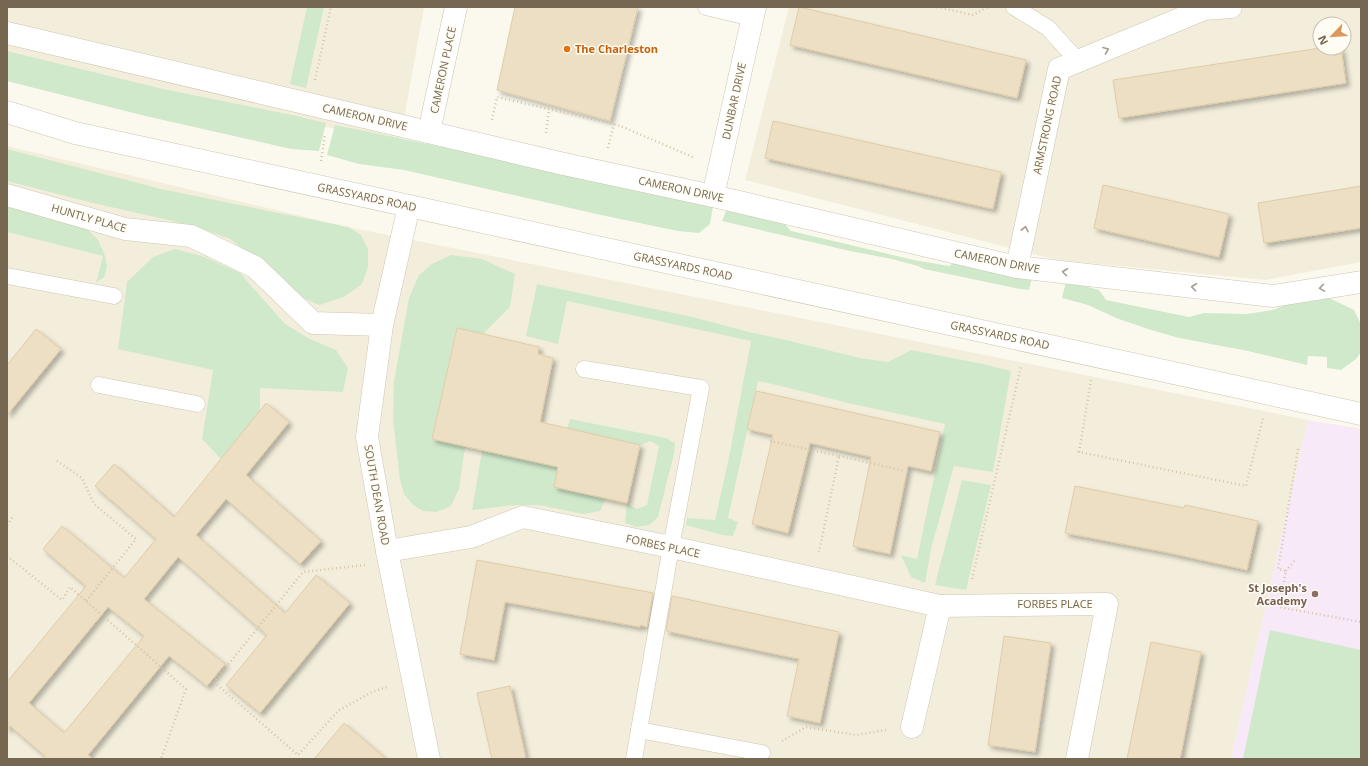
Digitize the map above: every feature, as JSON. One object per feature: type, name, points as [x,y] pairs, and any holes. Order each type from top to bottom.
[{"type":"street","name":"CAMERON PLACE","points":[[429,132],[456,7]]},
{"type":"street","name":"ARMSTRONG ROAD","points":[[1016,267],[1059,69],[1204,9],[1231,7]]},
{"type":"street","name":"DUNBAR DRIVE","points":[[713,196],[753,12]]},
{"type":"street","name":"CAMERON DRIVE","points":[[7,33],[1016,267],[1273,296],[1361,282]]},
{"type":"street","name":"GRASSYARDS ROAD","points":[[7,112],[75,133],[1361,414]]},
{"type":"street","name":"HUNTLY PLACE","points":[[7,195],[125,229],[191,236],[255,267],[313,323],[382,325]]},
{"type":"street","name":"SOUTH DEAN ROAD","points":[[409,206],[382,325],[367,437],[388,556],[430,759]]},
{"type":"street","name":"FORBES PLACE","points":[[388,556],[471,537],[523,517],[671,547],[940,606],[1107,604],[1077,759]]},
{"type":"street","points":[[912,727],[940,606]]},
{"type":"lane","points":[[706,7],[753,12]]},
{"type":"lane","points":[[1014,7],[1048,28],[1078,61]]},
{"type":"lane","points":[[7,276],[114,296]]},
{"type":"lane","points":[[584,369],[701,388],[671,547],[634,759]]},
{"type":"lane","points":[[99,385],[197,404]]},
{"type":"lane","points":[[639,730],[762,753]]},
{"type":"path","points":[[317,186],[320,106],[330,7]]},
{"type":"path","points":[[937,7],[973,14],[988,7]]},
{"type":"path","points":[[486,145],[497,97],[618,125],[719,168]]},
{"type":"path","points":[[967,605],[1027,341]]},
{"type":"path","points":[[1095,356],[1079,452],[1246,486],[1269,394]]},
{"type":"path","points":[[770,441],[905,471]]},
{"type":"path","points":[[1286,571],[1278,569],[1298,448]]},
{"type":"path","points":[[814,578],[839,456]]},
{"type":"path","points":[[57,461],[82,478],[94,504],[136,540],[86,601]]},
{"type":"path","points":[[7,525],[14,515]]},
{"type":"path","points":[[7,556],[62,600],[70,587],[186,689],[161,759]]},
{"type":"path","points":[[388,556],[303,572],[214,682],[298,755],[338,711],[372,692],[413,679]]},
{"type":"path","points":[[1296,559],[1286,571],[1279,607],[1361,622]]},
{"type":"path","points":[[762,753],[806,727],[856,735],[912,727]]},
{"type":"shaded area","points":[[7,7],[424,7],[400,142],[7,62]]},
{"type":"shaded area","points":[[789,7],[1361,7],[1361,262],[1265,280],[1057,260],[745,180]]},
{"type":"shaded area","points":[[7,146],[348,227],[1308,420],[1231,759],[7,759]]},
{"type":"shaded area","name":"St Joseph's Academy","points":[[1308,420],[1361,429],[1361,759],[1231,759]]},
{"type":"green space","points":[[307,7],[324,7],[306,88],[290,84]]},
{"type":"green space","points":[[7,51],[163,89],[326,123],[319,151],[291,149],[141,115],[7,81]]},
{"type":"green space","points":[[335,125],[713,206],[710,224],[699,233],[678,231],[404,170],[359,164],[327,155]]},
{"type":"green space","points":[[7,149],[161,189],[348,227],[361,235],[368,249],[368,267],[362,284],[344,297],[319,305],[296,295],[264,265],[230,239],[194,226],[89,202],[7,181]]},
{"type":"green space","points":[[7,207],[63,220],[87,229],[98,240],[105,256],[107,267],[104,277],[96,283],[103,256],[7,232]]},
{"type":"green space","points":[[727,209],[782,221],[791,231],[914,260],[949,266],[958,260],[1033,274],[1029,290],[924,269],[892,259],[850,251],[722,221]]},
{"type":"green space","points":[[175,249],[202,256],[240,273],[285,324],[310,339],[336,350],[348,368],[343,392],[260,388],[260,411],[221,459],[202,439],[213,370],[118,349],[127,282],[153,257]]},
{"type":"green space","points":[[451,255],[482,259],[515,274],[510,307],[483,334],[456,329],[432,439],[465,447],[459,489],[451,506],[437,512],[423,511],[413,505],[404,494],[400,480],[393,419],[394,381],[409,298],[419,275],[432,264]]},
{"type":"green space","points":[[1066,281],[1099,290],[1106,300],[1189,317],[1204,313],[1246,314],[1273,310],[1303,298],[1325,296],[1354,310],[1361,324],[1361,352],[1356,359],[1341,370],[1327,368],[1327,357],[1308,356],[1307,365],[1248,351],[1179,338],[1116,318],[1088,305],[1062,298]]},
{"type":"green space","points":[[537,284],[692,317],[860,358],[888,362],[911,350],[1011,371],[993,472],[954,466],[931,549],[925,583],[911,577],[901,555],[917,559],[945,424],[848,403],[758,381],[728,518],[738,522],[733,536],[722,535],[686,525],[687,518],[715,520],[729,457],[751,341],[567,301],[558,344],[526,336]]},
{"type":"green space","points":[[570,419],[666,438],[675,443],[674,454],[658,517],[649,525],[636,527],[625,523],[627,503],[637,509],[647,505],[659,446],[650,441],[640,445],[567,428]]},
{"type":"green space","points":[[482,451],[531,461],[532,457],[559,464],[554,487],[606,498],[600,511],[583,514],[539,505],[515,505],[472,510]]},
{"type":"green space","points":[[962,480],[991,485],[966,590],[935,585]]},
{"type":"green space","points":[[1270,630],[1361,650],[1361,759],[1243,759]]},
{"type":"building","name":"The Charleston","points":[[515,7],[638,7],[610,121],[497,90]]},
{"type":"building","points":[[799,7],[1026,60],[1017,98],[790,45]]},
{"type":"building","points":[[1312,49],[1312,56],[1342,56],[1346,83],[1119,118],[1113,80]]},
{"type":"building","points":[[773,121],[1001,172],[993,209],[765,158]]},
{"type":"building","points":[[1103,185],[1229,214],[1219,257],[1094,228]]},
{"type":"building","points":[[1361,186],[1361,228],[1264,243],[1258,203]]},
{"type":"building","points":[[457,328],[539,347],[538,354],[553,358],[540,422],[640,445],[627,503],[554,487],[558,467],[432,439]]},
{"type":"building","points":[[36,329],[61,349],[7,415],[7,365]]},
{"type":"building","points":[[756,391],[940,432],[931,471],[908,466],[890,554],[853,546],[871,457],[810,443],[788,533],[752,524],[773,435],[747,429]]},
{"type":"building","points":[[266,403],[289,422],[246,475],[321,541],[300,564],[226,499],[196,535],[285,613],[316,575],[350,603],[260,713],[226,685],[267,635],[178,557],[144,599],[225,664],[207,686],[169,656],[88,755],[93,759],[43,759],[45,756],[10,726],[7,730],[7,682],[86,586],[43,549],[62,526],[124,578],[156,539],[95,486],[114,464],[174,517]],"holes":[[[108,607],[144,636],[64,733],[29,703]]]},
{"type":"building","points":[[1075,486],[1184,508],[1185,505],[1258,521],[1247,570],[1165,552],[1065,533]]},
{"type":"building","points":[[477,560],[653,593],[647,627],[640,625],[640,627],[505,602],[494,660],[460,654]]},
{"type":"building","points":[[672,596],[839,632],[820,723],[787,716],[799,659],[666,631]]},
{"type":"building","points":[[1004,636],[1051,643],[1035,752],[988,745]]},
{"type":"building","points":[[1151,642],[1201,652],[1180,759],[1127,759]]},
{"type":"building","points":[[510,686],[526,759],[492,759],[477,693]]},
{"type":"building","points":[[344,723],[386,759],[314,759]]},
{"type":"place","name":"The Charleston","points":[[567,49]]},
{"type":"place","name":"St Joseph's Academy","points":[[1315,594]]}]
